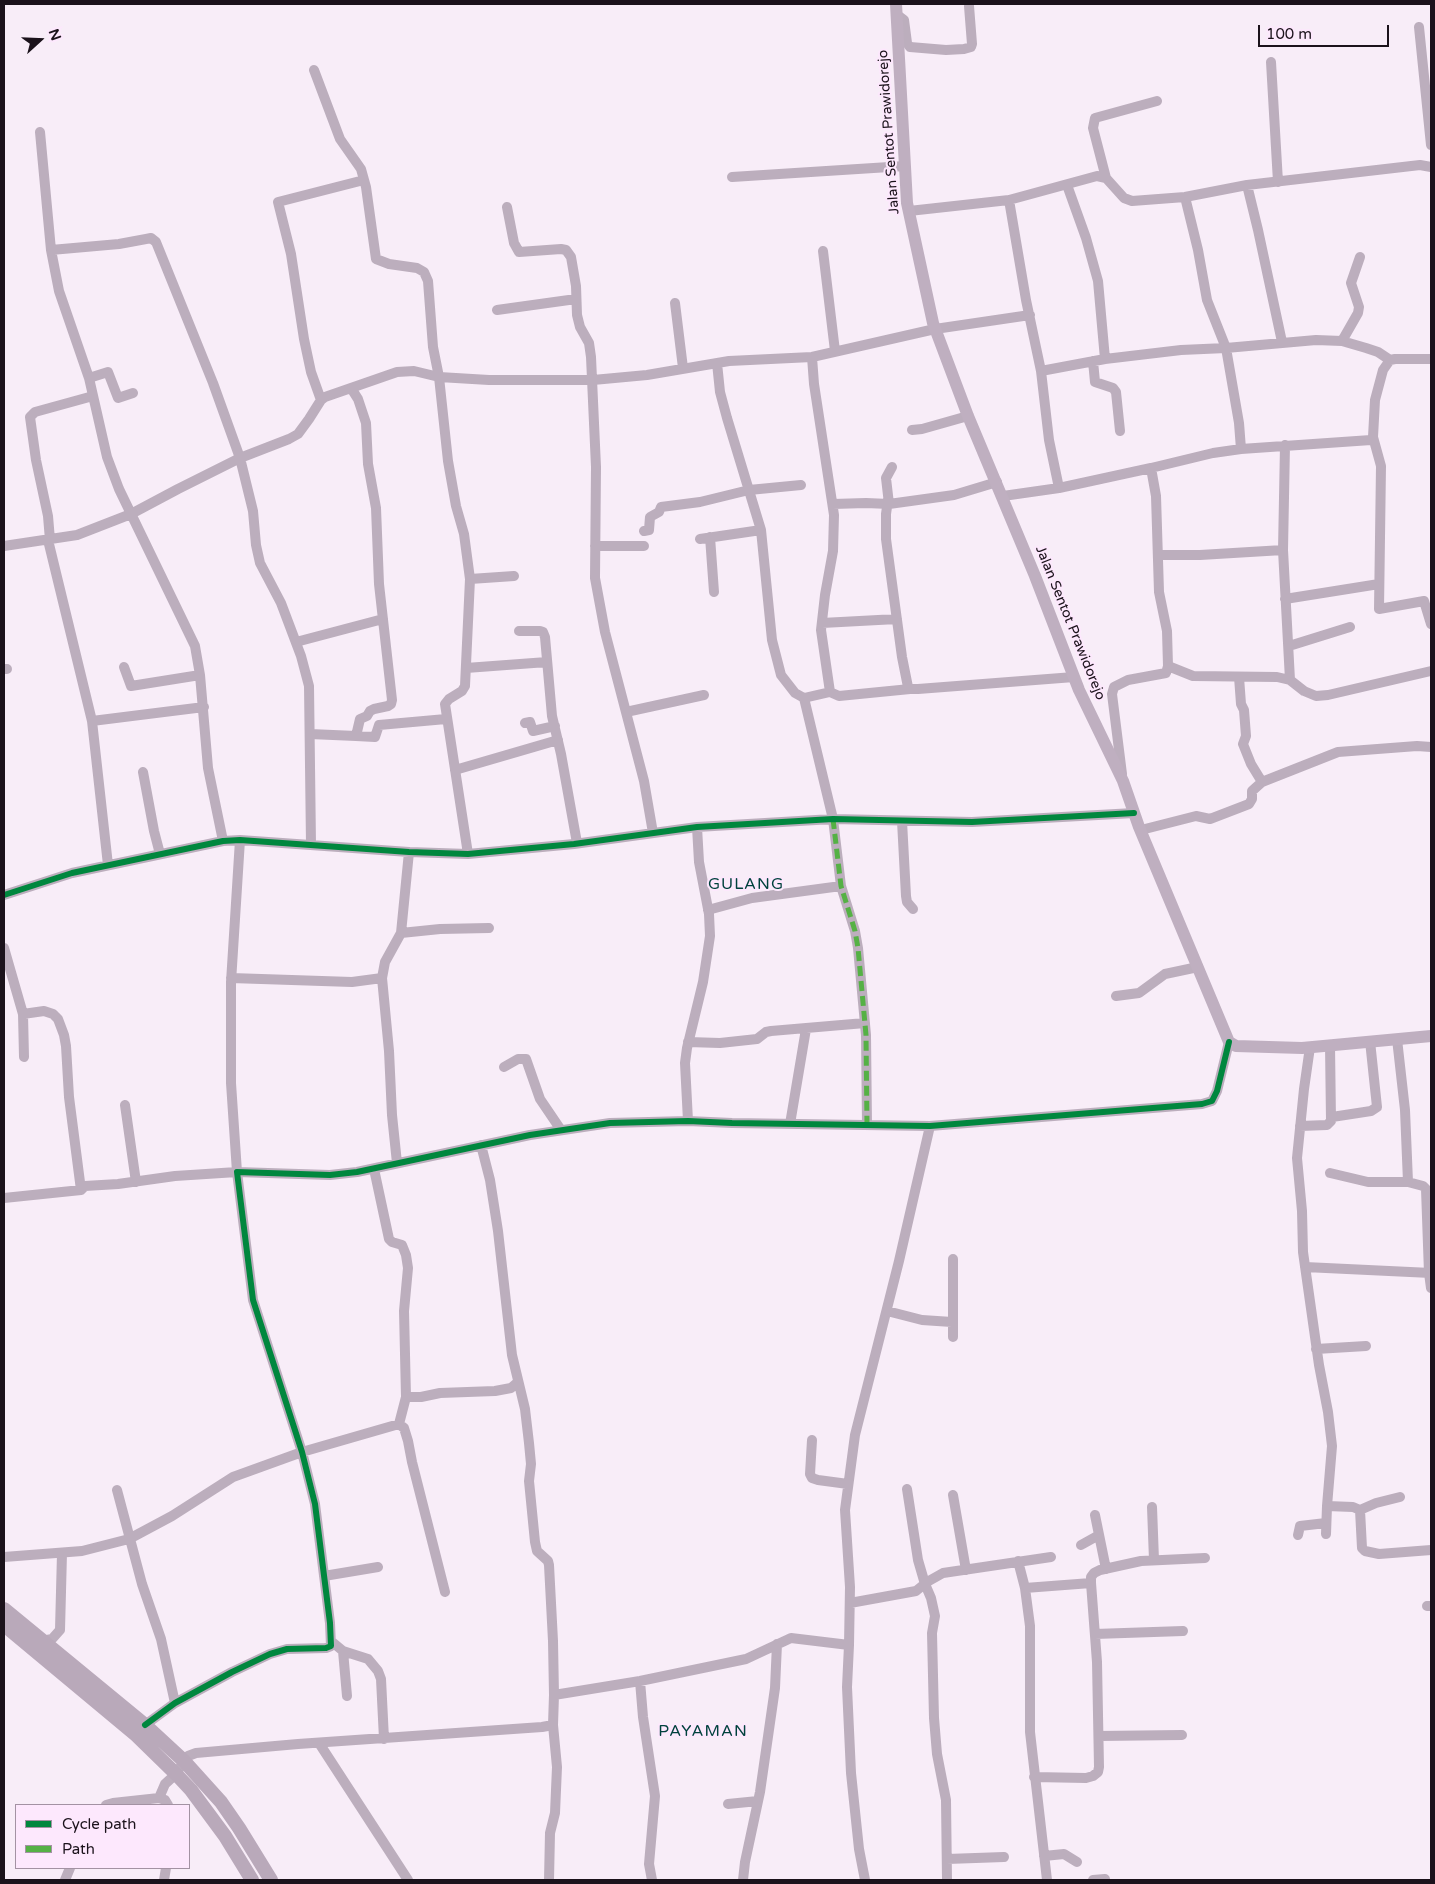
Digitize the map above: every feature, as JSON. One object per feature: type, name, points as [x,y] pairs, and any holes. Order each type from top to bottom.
[{"type":"highway","points":[[4,1609],[145,1725],[184,1761],[220,1802],[239,1828],[271,1880]]},
{"type":"highway","points":[[4,1626],[135,1734],[176,1774],[191,1790],[225,1836],[252,1880]]},
{"type":"main road","name":"Jalan Sentot Prawidorejo","points":[[896,9],[909,211],[935,328],[968,416],[1003,496],[1074,677],[1123,781],[1134,813],[1229,1042]]},
{"type":"main road","points":[[1229,1042],[1236,1046],[1310,1047],[1431,1036]]},
{"type":"street","points":[[896,9],[904,20],[907,43],[910,47],[946,50],[971,47],[969,6]]},
{"type":"street","points":[[1419,27],[1431,138]]},
{"type":"street","points":[[1270,62],[1278,182]]},
{"type":"street","points":[[314,70],[340,139],[361,169],[376,259],[389,264],[417,268],[424,272],[428,281],[448,461],[456,506],[464,534],[470,579],[465,686],[462,691],[445,704],[468,854]]},
{"type":"street","points":[[1156,101],[1095,118],[1093,128],[1106,178],[1124,198],[1132,201],[1184,197],[1246,185],[1420,165],[1431,167]]},
{"type":"street","points":[[40,132],[51,250],[59,291],[89,378],[107,457],[119,489],[195,646],[204,707],[208,768],[223,841]]},
{"type":"street","points":[[732,176],[905,166]]},
{"type":"street","points":[[909,211],[1009,200],[1097,176],[1106,178]]},
{"type":"street","points":[[321,400],[310,364],[291,254],[278,202],[364,180]]},
{"type":"street","points":[[1067,185],[1086,238],[1098,281],[1105,359]]},
{"type":"street","points":[[1246,185],[1273,295],[1282,342]]},
{"type":"street","points":[[1184,197],[1198,250],[1207,300],[1226,348],[1241,449]]},
{"type":"street","points":[[1009,200],[1041,370],[1049,440],[1059,488]]},
{"type":"street","points":[[507,207],[514,243],[519,252],[560,249],[566,250],[571,257],[577,315],[580,327],[589,343],[593,380],[596,468],[595,578],[605,632],[644,780],[653,833]]},
{"type":"street","points":[[51,250],[119,244],[151,238],[156,242],[213,383],[240,458],[253,511],[256,545],[260,563],[280,603],[296,642],[309,686],[311,845]]},
{"type":"street","points":[[823,251],[834,351]]},
{"type":"street","points":[[1342,341],[1358,313],[1359,307],[1351,283],[1360,257]]},
{"type":"street","points":[[497,310],[576,299]]},
{"type":"street","points":[[675,303],[683,368]]},
{"type":"street","points":[[4,546],[77,535],[131,514],[240,458],[298,434],[310,420],[321,400],[397,372],[414,371],[439,377],[489,380],[593,380],[647,375],[717,363],[812,357],[935,328],[1030,315]]},
{"type":"street","points":[[1041,370],[1105,359],[1181,350],[1316,340],[1342,341],[1378,352],[1390,360],[1431,359]]},
{"type":"street","points":[[812,357],[814,384],[833,504],[833,552],[821,630],[830,692]]},
{"type":"street","points":[[1390,360],[1383,370],[1375,400],[1373,437],[1381,466],[1379,609],[1423,600],[1426,604],[1431,624]]},
{"type":"street","points":[[1093,362],[1096,383],[1109,386],[1116,392],[1120,431]]},
{"type":"street","points":[[717,363],[720,392],[761,530],[772,640],[781,675],[795,693],[804,698],[830,692],[839,696],[1074,677]]},
{"type":"street","points":[[89,378],[108,372],[118,398],[133,393]]},
{"type":"street","points":[[351,388],[358,398],[366,423],[368,464],[376,508],[379,584],[391,704],[374,709],[367,716],[360,719],[356,736]]},
{"type":"street","points":[[93,396],[35,412],[30,417],[36,460],[48,516],[49,540],[92,721],[108,865]]},
{"type":"street","points":[[912,430],[968,416]]},
{"type":"street","points":[[1003,496],[1059,488],[1213,453],[1285,445],[1367,441],[1373,437]]},
{"type":"street","points":[[1285,445],[1283,550],[1290,680]]},
{"type":"street","points":[[892,467],[886,478],[889,504],[886,514],[886,539],[906,682],[910,690]]},
{"type":"street","points":[[1123,781],[1112,694],[1114,687],[1128,680],[1166,673],[1168,666],[1166,632],[1159,592],[1156,496],[1151,468]]},
{"type":"street","points":[[833,504],[889,504],[954,495],[997,482]]},
{"type":"street","points":[[644,531],[649,530],[650,517],[659,512],[661,507],[700,502],[749,490],[801,485]]},
{"type":"street","points":[[714,592],[705,538],[761,530]]},
{"type":"street","points":[[596,546],[644,546]]},
{"type":"street","points":[[1158,555],[1200,555],[1283,550]]},
{"type":"street","points":[[470,579],[514,576]]},
{"type":"street","points":[[1285,599],[1379,584]]},
{"type":"street","points":[[296,642],[384,619]]},
{"type":"street","points":[[822,623],[898,619]]},
{"type":"street","points":[[1289,646],[1350,627]]},
{"type":"street","points":[[519,631],[540,630],[543,632],[552,716],[577,843]]},
{"type":"street","points":[[466,668],[547,662]]},
{"type":"street","points":[[1168,666],[1193,676],[1276,677],[1290,680],[1316,696],[1328,695],[1431,671]]},
{"type":"street","points":[[124,667],[131,686],[200,675]]},
{"type":"street","points":[[1239,677],[1246,736],[1243,744],[1251,764],[1262,782]]},
{"type":"street","points":[[626,712],[704,695]]},
{"type":"street","points":[[804,698],[833,819],[841,886],[855,931],[858,948],[867,1061],[867,1125]]},
{"type":"street","points":[[92,721],[204,707]]},
{"type":"street","points":[[310,734],[375,737],[379,725],[446,719]]},
{"type":"street","points":[[525,723],[530,722],[533,731],[554,726]]},
{"type":"street","points":[[455,770],[558,740]]},
{"type":"street","points":[[1141,830],[1196,816],[1210,819],[1249,804],[1252,799],[1252,791],[1262,782],[1338,752],[1431,747]]},
{"type":"street","points":[[143,772],[160,854]]},
{"type":"street","points":[[4,895],[72,873],[223,841],[240,840],[409,852],[468,854],[577,843],[696,827],[833,819],[972,822],[1134,813]]},
{"type":"street","points":[[902,820],[906,896],[913,909]]},
{"type":"street","points":[[688,1121],[685,1077],[688,1042],[710,936],[696,827]]},
{"type":"street","points":[[145,1725],[175,1703],[270,1654],[287,1649],[326,1648],[331,1646],[315,1504],[302,1452],[253,1300],[237,1172],[231,1083],[231,978],[240,840]]},
{"type":"street","points":[[397,1163],[382,978],[385,962],[402,933],[409,852]]},
{"type":"street","points":[[708,910],[752,898],[841,886]]},
{"type":"street","points":[[402,933],[440,929],[489,928]]},
{"type":"street","points":[[4,948],[23,1014],[24,1058]]},
{"type":"street","points":[[1116,996],[1139,993],[1165,974],[1198,967]]},
{"type":"street","points":[[231,978],[352,982],[382,978]]},
{"type":"street","points":[[23,1014],[44,1011],[53,1014],[58,1019],[64,1035],[68,1097],[81,1190]]},
{"type":"street","points":[[688,1042],[757,1039],[766,1032],[771,1031],[865,1023]]},
{"type":"street","points":[[790,1124],[806,1029]]},
{"type":"street","points":[[1397,1039],[1405,1110],[1408,1182]]},
{"type":"street","points":[[1332,1117],[1371,1112],[1377,1107],[1370,1041]]},
{"type":"street","points":[[4,1198],[81,1190],[86,1186],[136,1182],[175,1176],[237,1172],[330,1175],[374,1169],[481,1145],[560,1130],[610,1123],[688,1121],[930,1126],[1202,1104],[1212,1100],[1217,1091],[1229,1042]]},
{"type":"street","points":[[1300,1126],[1327,1125],[1331,1121],[1330,1045]]},
{"type":"street","points":[[1310,1047],[1297,1158],[1305,1267],[1332,1446],[1326,1534]]},
{"type":"street","points":[[504,1067],[518,1059],[526,1059],[540,1099],[560,1130]]},
{"type":"street","points":[[125,1105],[136,1182]]},
{"type":"street","points":[[865,1880],[851,1773],[847,1687],[850,1587],[845,1510],[855,1436],[887,1311],[930,1126]]},
{"type":"street","points":[[481,1145],[492,1197],[512,1355],[525,1409],[531,1464],[529,1481],[537,1550],[548,1561],[549,1565],[554,1641],[553,1725],[557,1767],[555,1813],[550,1833],[549,1880]]},
{"type":"street","points":[[374,1169],[389,1239],[402,1246],[406,1255],[407,1281],[404,1311],[406,1397],[399,1424]]},
{"type":"street","points":[[1330,1174],[1368,1182],[1408,1182],[1423,1186],[1426,1189],[1431,1288]]},
{"type":"street","points":[[952,1337],[953,1259]]},
{"type":"street","points":[[1305,1267],[1430,1273]]},
{"type":"street","points":[[887,1311],[922,1320],[952,1322]]},
{"type":"street","points":[[1316,1349],[1366,1346]]},
{"type":"street","points":[[406,1397],[421,1397],[440,1393],[495,1391],[511,1388],[518,1382]]},
{"type":"street","points":[[4,1557],[62,1553],[101,1547],[129,1539],[172,1516],[233,1477],[302,1452],[399,1424]]},
{"type":"street","points":[[399,1424],[404,1428],[408,1441],[444,1592]]},
{"type":"street","points":[[812,1440],[810,1474],[812,1478],[848,1484]]},
{"type":"street","points":[[907,1489],[918,1560],[935,1616],[932,1633],[934,1718],[937,1754],[946,1800],[947,1880]]},
{"type":"street","points":[[117,1490],[129,1539],[161,1639],[175,1703]]},
{"type":"street","points":[[953,1495],[966,1570]]},
{"type":"street","points":[[1327,1506],[1353,1507],[1360,1510],[1376,1502],[1400,1497]]},
{"type":"street","points":[[1152,1507],[1154,1560]]},
{"type":"street","points":[[1360,1510],[1362,1548],[1365,1551],[1379,1554],[1431,1550]]},
{"type":"street","points":[[1095,1515],[1106,1569]]},
{"type":"street","points":[[1298,1535],[1300,1526],[1326,1523]]},
{"type":"street","points":[[1081,1545],[1099,1535]]},
{"type":"street","points":[[42,1641],[52,1639],[60,1630],[62,1553]]},
{"type":"street","points":[[850,1603],[916,1591],[943,1573],[1051,1557]]},
{"type":"street","points":[[1034,1777],[1093,1776],[1100,1767],[1095,1634],[1091,1583],[1091,1577],[1094,1573],[1154,1560],[1205,1558]]},
{"type":"street","points":[[1018,1561],[1026,1588],[1030,1626],[1030,1732],[1047,1880]]},
{"type":"street","points":[[324,1576],[378,1567]]},
{"type":"street","points":[[1026,1588],[1091,1583]]},
{"type":"street","points":[[1095,1634],[1183,1631]]},
{"type":"street","points":[[554,1695],[640,1681],[746,1659],[791,1638],[849,1645]]},
{"type":"street","points":[[331,1641],[343,1651],[368,1659],[378,1672],[381,1679],[384,1738]]},
{"type":"street","points":[[743,1880],[758,1801],[775,1688],[778,1644]]},
{"type":"street","points":[[343,1651],[347,1696]]},
{"type":"street","points":[[640,1681],[654,1796],[649,1864],[652,1880]]},
{"type":"street","points":[[159,1798],[165,1784],[176,1774],[188,1756],[201,1752],[542,1728],[553,1725]]},
{"type":"street","points":[[1099,1736],[1182,1736]]},
{"type":"street","points":[[319,1743],[408,1880]]},
{"type":"street","points":[[163,1762],[165,1784]]},
{"type":"street","points":[[110,1804],[159,1798],[165,1800],[167,1804]]},
{"type":"street","points":[[728,1804],[758,1801]]},
{"type":"street","points":[[1044,1856],[1064,1854],[1077,1862]]},
{"type":"street","points":[[947,1859],[1004,1857]]},
{"type":"street","points":[[1094,1880],[1104,1879]]},
{"type":"marked path","points":[[833,819],[841,886],[855,931],[858,948],[866,1035],[867,1125]]},
{"type":"cycle path","points":[[4,895],[72,873],[223,841],[240,840],[409,852],[468,854],[574,844],[697,827],[833,819],[972,822],[1134,813]]},
{"type":"cycle path","points":[[145,1725],[175,1703],[270,1654],[287,1649],[326,1648],[331,1646],[330,1623],[315,1504],[302,1452],[253,1300],[237,1172],[330,1175],[357,1172],[530,1135],[610,1123],[688,1121],[930,1126],[1202,1104],[1212,1101],[1217,1091],[1229,1042]]},
{"type":"district","name":"GULANG","points":[[746,885]]},
{"type":"district","name":"PAYAMAN","points":[[703,1732]]}]
